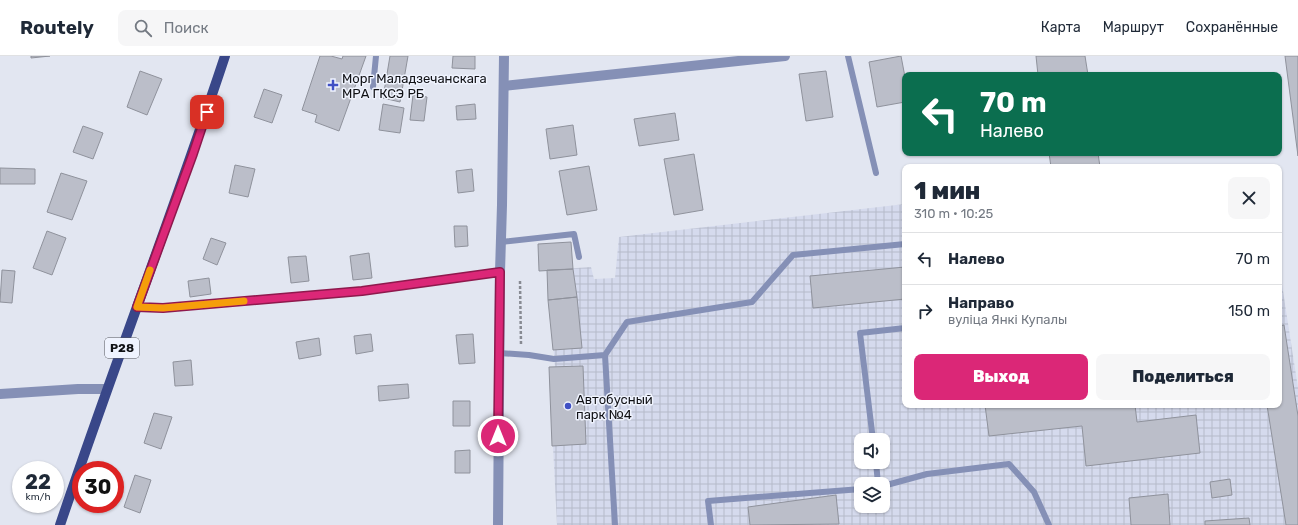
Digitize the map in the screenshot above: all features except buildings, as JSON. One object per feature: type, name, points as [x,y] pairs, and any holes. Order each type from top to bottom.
[{"type":"main road","name":"Р28","points":[[60,525],[107,389],[193,154],[225,56]]},
{"type":"street","points":[[498,525],[500,272],[504,56]]},
{"type":"street","points":[[504,86],[785,56]]},
{"type":"street","points":[[0,394],[78,389],[107,389]]},
{"type":"lane","points":[[372,87],[376,56]]},
{"type":"lane","points":[[848,56],[876,173]]},
{"type":"lane","points":[[501,242],[574,234],[579,257]]},
{"type":"lane","points":[[615,525],[604,355],[627,322],[752,302],[793,255],[902,244]]},
{"type":"lane","points":[[137,307],[163,308],[362,291],[500,272]]},
{"type":"lane","points":[[872,433],[860,333],[902,328]]},
{"type":"lane","points":[[499,354],[528,355],[554,359],[604,355]]},
{"type":"lane","points":[[890,484],[927,474],[1009,464],[1034,492],[1049,525]]},
{"type":"lane","points":[[711,525],[708,501],[854,490]]},
{"type":"shaded area","points":[[902,204],[902,408],[1282,408],[1282,284],[1298,388],[1298,525],[557,525],[549,367],[555,367],[547,270],[591,267],[594,279],[615,278],[619,237]]},
{"type":"slow traffic","points":[[150,270],[137,307],[163,308],[244,301]]},
{"type":"place","name":"Морг Маладзечанскага МРА ГКСЭ РБ","points":[[333,85]]},
{"type":"place","name":"Автобусный парк №4","points":[[568,406]]},
{"type":"route","points":[[207,112],[137,307],[163,308],[362,291],[500,272],[498,436]]}]
